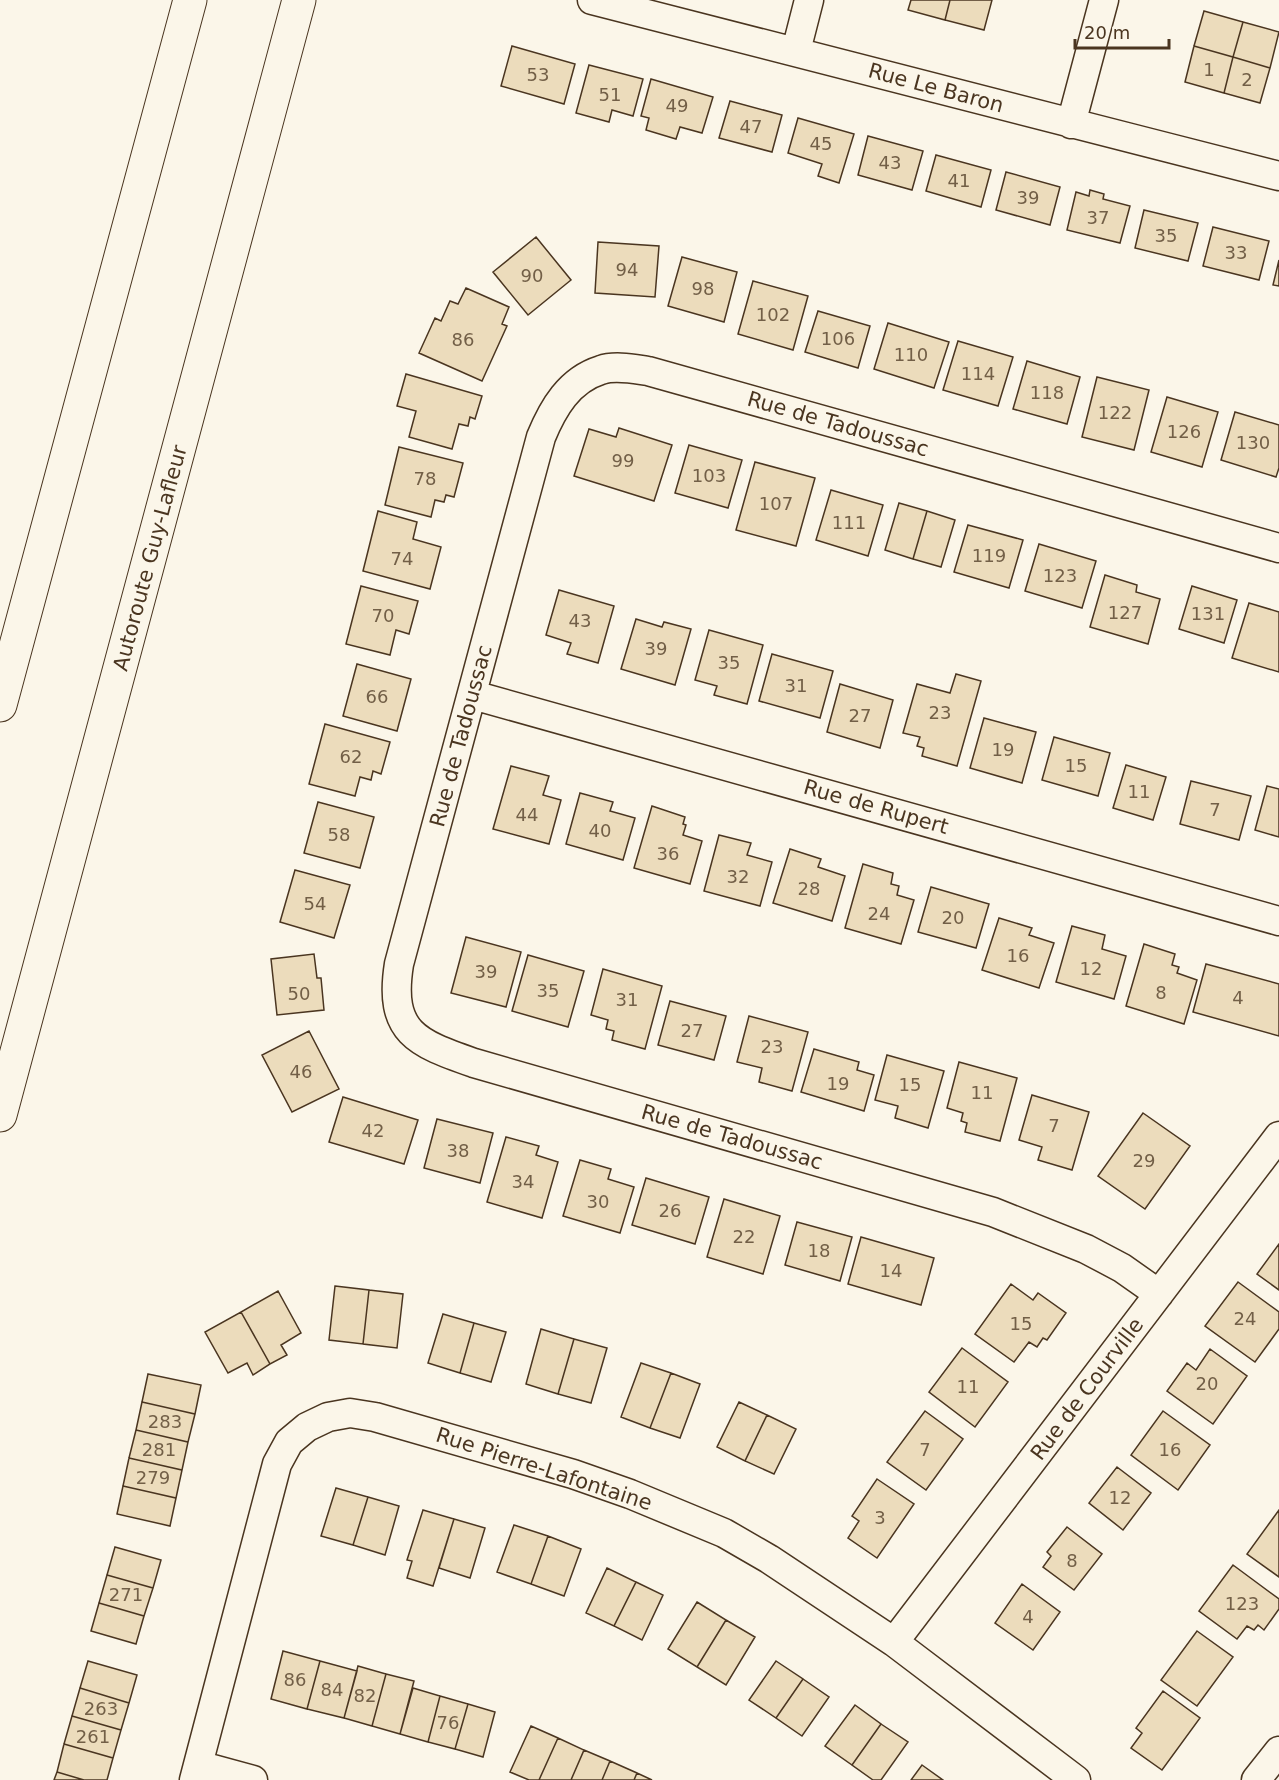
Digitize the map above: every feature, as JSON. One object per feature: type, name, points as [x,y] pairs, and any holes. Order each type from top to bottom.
[{"type":"highway","points":[[0,705],[190,0]]},
{"type":"highway","name":"Autoroute Guy-Lafleur","points":[[0,1115],[299,0]]},
{"type":"street","name":"Rue Le Baron","points":[[592,0],[1279,176]]},
{"type":"street","points":[[796,51],[809,0]]},
{"type":"street","points":[[1071,124],[1104,0]]},
{"type":"street","name":"Rue de Tadoussac","points":[[1159,1294],[1122,1268],[1086,1249],[993,1212],[439,1051],[420,1041],[404,1024],[397,1004],[396,982],[541,436],[552,411],[565,393],[583,378],[603,369],[625,368],[648,371],[1279,548]]},
{"type":"street","name":"Rue de Rupert","points":[[473,695],[1279,921]]},
{"type":"street","name":"Rue de Courville","points":[[894,1642],[1279,1136]]},
{"type":"street","name":"Rue Pierre-Lafontaine","points":[[196,1772],[277,1464],[289,1442],[307,1427],[328,1417],[350,1413],[375,1417],[573,1474],[659,1505],[724,1533],[769,1559],[894,1642],[1076,1780]]},
{"type":"street","points":[[1256,1780],[1279,1751]]},
{"type":"street","points":[[196,1772],[253,1780]]},
{"type":"building","points":[[911,0],[950,0],[945,20],[908,10]]},
{"type":"building","points":[[950,0],[992,0],[984,30],[945,20]]},
{"type":"building","points":[[1204,11],[1243,22],[1233,57],[1194,46]]},
{"type":"building","points":[[1243,22],[1279,32],[1270,68],[1233,57]]},
{"type":"building","points":[[512,46],[575,64],[564,104],[501,86]]},
{"type":"building","points":[[1194,46],[1233,57],[1224,93],[1185,82]]},
{"type":"building","points":[[1233,57],[1270,68],[1260,103],[1224,93]]},
{"type":"building","points":[[589,65],[643,79],[633,116],[612,110],[609,122],[576,113]]},
{"type":"building","points":[[651,79],[713,97],[702,133],[680,127],[676,139],[646,130],[649,118],[641,116]]},
{"type":"building","points":[[730,101],[782,115],[772,152],[719,138]]},
{"type":"building","points":[[798,118],[854,134],[839,183],[818,176],[822,164],[788,153]]},
{"type":"building","points":[[868,136],[923,151],[912,190],[858,175]]},
{"type":"building","points":[[936,155],[991,170],[981,207],[926,191]]},
{"type":"building","points":[[1006,172],[1060,187],[1050,225],[996,210]]},
{"type":"building","points":[[1090,190],[1104,194],[1103,199],[1130,206],[1120,243],[1067,230],[1076,192],[1089,196]]},
{"type":"building","points":[[1144,210],[1198,223],[1188,261],[1135,248]]},
{"type":"building","points":[[1213,227],[1269,241],[1259,280],[1203,266]]},
{"type":"building","points":[[536,237],[571,280],[528,315],[493,272]]},
{"type":"building","points":[[598,242],[659,246],[655,297],[595,293]]},
{"type":"building","points":[[682,257],[737,272],[724,322],[668,306]]},
{"type":"building","points":[[1279,260],[1279,286],[1273,285]]},
{"type":"building","points":[[753,281],[808,296],[793,350],[738,334]]},
{"type":"building","points":[[466,288],[509,307],[502,324],[507,326],[482,381],[419,353],[435,318],[441,321],[450,301],[458,304]]},
{"type":"building","points":[[818,311],[870,326],[858,368],[805,352]]},
{"type":"building","points":[[888,323],[949,342],[934,388],[874,369]]},
{"type":"building","points":[[958,341],[1013,357],[998,406],[943,390]]},
{"type":"building","points":[[1027,361],[1080,377],[1067,424],[1013,409]]},
{"type":"building","points":[[406,374],[482,396],[475,419],[470,417],[468,426],[459,424],[452,449],[409,437],[416,411],[397,406]]},
{"type":"building","points":[[1097,377],[1149,390],[1134,450],[1082,437]]},
{"type":"building","points":[[1167,397],[1218,412],[1202,467],[1151,452]]},
{"type":"building","points":[[1235,412],[1279,425],[1279,468],[1276,477],[1221,460]]},
{"type":"building","points":[[619,428],[672,445],[654,501],[574,476],[589,429],[616,437]]},
{"type":"building","points":[[689,445],[742,460],[728,508],[675,493]]},
{"type":"building","points":[[399,447],[463,463],[454,497],[446,495],[444,502],[435,500],[431,517],[385,505]]},
{"type":"building","points":[[755,462],[815,478],[796,546],[736,530]]},
{"type":"building","points":[[831,490],[883,505],[868,556],[816,540]]},
{"type":"building","points":[[899,503],[927,511],[913,559],[885,550]]},
{"type":"building","points":[[378,511],[417,522],[413,539],[441,547],[430,589],[363,571]]},
{"type":"building","points":[[927,511],[955,520],[941,567],[913,559]]},
{"type":"building","points":[[968,525],[1023,540],[1009,588],[954,572]]},
{"type":"building","points":[[1039,544],[1096,561],[1082,608],[1025,591]]},
{"type":"building","points":[[1105,575],[1137,585],[1136,592],[1160,599],[1148,644],[1090,627]]},
{"type":"building","points":[[361,586],[418,601],[409,634],[396,630],[390,655],[346,644]]},
{"type":"building","points":[[1192,586],[1237,600],[1224,643],[1179,629]]},
{"type":"building","points":[[559,590],[614,606],[598,663],[567,654],[571,643],[546,635]]},
{"type":"building","points":[[1249,603],[1279,612],[1279,672],[1232,658]]},
{"type":"building","points":[[636,619],[662,627],[664,622],[691,629],[675,685],[621,669]]},
{"type":"building","points":[[709,630],[763,645],[747,704],[714,695],[717,686],[695,680]]},
{"type":"building","points":[[772,654],[833,671],[820,718],[759,701]]},
{"type":"building","points":[[357,664],[411,679],[397,731],[343,716]]},
{"type":"building","points":[[956,674],[981,681],[957,766],[922,756],[924,748],[917,746],[920,737],[903,733],[917,684],[950,693]]},
{"type":"building","points":[[840,684],[893,700],[880,748],[827,732]]},
{"type":"building","points":[[984,718],[1036,732],[1022,783],[970,768]]},
{"type":"building","points":[[325,724],[390,742],[381,774],[373,771],[371,780],[360,777],[355,796],[309,784]]},
{"type":"building","points":[[1054,737],[1110,753],[1098,796],[1042,780]]},
{"type":"building","points":[[1126,765],[1166,777],[1153,820],[1113,808]]},
{"type":"building","points":[[511,766],[549,776],[543,795],[561,800],[549,844],[493,829]]},
{"type":"building","points":[[1191,781],[1251,796],[1239,840],[1180,824]]},
{"type":"building","points":[[1267,786],[1279,789],[1279,837],[1255,830]]},
{"type":"building","points":[[580,793],[613,802],[610,811],[635,818],[623,860],[566,844]]},
{"type":"building","points":[[318,802],[374,817],[360,868],[304,853]]},
{"type":"building","points":[[652,806],[685,817],[683,824],[686,825],[683,835],[702,841],[690,884],[634,868]]},
{"type":"building","points":[[719,835],[751,843],[747,855],[772,862],[760,906],[704,891]]},
{"type":"building","points":[[790,849],[821,859],[818,867],[845,876],[832,921],[773,903]]},
{"type":"building","points":[[863,864],[893,873],[891,884],[899,886],[897,895],[914,900],[901,944],[845,928]]},
{"type":"building","points":[[295,870],[350,885],[334,938],[280,922]]},
{"type":"building","points":[[931,887],[989,904],[976,948],[918,932]]},
{"type":"building","points":[[999,918],[1032,928],[1029,935],[1054,943],[1039,988],[982,970]]},
{"type":"building","points":[[1072,926],[1105,935],[1102,949],[1126,956],[1114,999],[1056,982]]},
{"type":"building","points":[[466,937],[521,952],[506,1007],[451,993]]},
{"type":"building","points":[[1144,944],[1175,954],[1172,965],[1179,967],[1177,973],[1197,980],[1184,1024],[1126,1006]]},
{"type":"building","points":[[314,954],[317,978],[321,978],[324,1010],[277,1015],[271,959]]},
{"type":"building","points":[[528,955],[584,971],[568,1027],[512,1011]]},
{"type":"building","points":[[1206,964],[1279,984],[1279,1036],[1193,1012]]},
{"type":"building","points":[[603,969],[662,986],[645,1049],[612,1040],[614,1031],[606,1029],[608,1020],[591,1015]]},
{"type":"building","points":[[670,1001],[726,1016],[714,1060],[658,1045]]},
{"type":"building","points":[[749,1016],[808,1032],[792,1091],[759,1082],[762,1068],[737,1062]]},
{"type":"building","points":[[309,1031],[339,1089],[292,1112],[262,1055]]},
{"type":"building","points":[[814,1049],[859,1062],[857,1070],[874,1075],[864,1111],[801,1092]]},
{"type":"building","points":[[887,1055],[944,1071],[928,1128],[895,1118],[898,1106],[875,1100]]},
{"type":"building","points":[[959,1062],[1017,1078],[1000,1141],[965,1132],[967,1123],[961,1121],[963,1113],[947,1108]]},
{"type":"building","points":[[1032,1095],[1089,1112],[1072,1170],[1038,1160],[1042,1147],[1019,1140]]},
{"type":"building","points":[[343,1097],[418,1120],[404,1164],[329,1142]]},
{"type":"building","points":[[1143,1113],[1190,1146],[1145,1209],[1098,1176]]},
{"type":"building","points":[[437,1119],[493,1133],[480,1183],[424,1168]]},
{"type":"building","points":[[506,1137],[539,1146],[536,1155],[558,1162],[542,1218],[487,1202]]},
{"type":"building","points":[[580,1160],[611,1169],[608,1179],[634,1187],[620,1233],[563,1216]]},
{"type":"building","points":[[646,1178],[709,1197],[695,1244],[632,1225]]},
{"type":"building","points":[[724,1199],[780,1216],[763,1274],[707,1257]]},
{"type":"building","points":[[797,1222],[852,1237],[840,1281],[785,1265]]},
{"type":"building","points":[[861,1237],[934,1258],[921,1305],[848,1284]]},
{"type":"building","points":[[1279,1244],[1279,1290],[1257,1274]]},
{"type":"building","points":[[1238,1282],[1279,1312],[1279,1329],[1255,1362],[1205,1326]]},
{"type":"building","points":[[1011,1284],[1033,1300],[1038,1293],[1066,1313],[1047,1340],[1043,1338],[1037,1347],[1029,1342],[1014,1362],[975,1334]]},
{"type":"building","points":[[335,1286],[369,1290],[363,1344],[329,1340]]},
{"type":"building","points":[[369,1290],[403,1294],[397,1348],[363,1344]]},
{"type":"building","points":[[278,1291],[301,1333],[281,1345],[287,1355],[270,1364],[241,1312]]},
{"type":"building","points":[[241,1312],[270,1364],[253,1375],[247,1363],[228,1373],[205,1332]]},
{"type":"building","points":[[443,1314],[474,1323],[460,1373],[428,1363]]},
{"type":"building","points":[[474,1323],[506,1332],[491,1382],[460,1373]]},
{"type":"building","points":[[541,1329],[574,1339],[558,1394],[526,1384]]},
{"type":"building","points":[[574,1339],[607,1348],[591,1403],[558,1394]]},
{"type":"building","points":[[962,1348],[1008,1382],[975,1427],[929,1392]]},
{"type":"building","points":[[1210,1349],[1247,1376],[1213,1424],[1167,1391],[1187,1363],[1196,1370]]},
{"type":"building","points":[[641,1363],[671,1373],[650,1428],[621,1417]]},
{"type":"building","points":[[671,1373],[700,1384],[680,1438],[650,1428]]},
{"type":"building","points":[[148,1374],[201,1385],[195,1414],[142,1402]]},
{"type":"building","points":[[142,1402],[195,1414],[188,1442],[136,1430]]},
{"type":"building","points":[[739,1402],[767,1415],[745,1461],[717,1447]]},
{"type":"building","points":[[925,1411],[963,1439],[926,1490],[887,1462]]},
{"type":"building","points":[[1163,1411],[1210,1445],[1178,1490],[1131,1455]]},
{"type":"building","points":[[767,1415],[796,1429],[774,1474],[745,1461]]},
{"type":"building","points":[[136,1430],[188,1442],[182,1470],[129,1458]]},
{"type":"building","points":[[129,1458],[182,1470],[176,1498],[123,1486]]},
{"type":"building","points":[[1117,1467],[1151,1493],[1123,1530],[1089,1503]]},
{"type":"building","points":[[877,1479],[914,1504],[877,1558],[848,1538],[859,1521],[852,1516]]},
{"type":"building","points":[[123,1486],[176,1498],[170,1526],[117,1514]]},
{"type":"building","points":[[336,1488],[368,1497],[353,1545],[321,1536]]},
{"type":"building","points":[[368,1497],[399,1506],[385,1555],[353,1545]]},
{"type":"building","points":[[423,1510],[454,1519],[433,1586],[407,1578],[412,1561],[407,1560]]},
{"type":"building","points":[[1279,1510],[1279,1577],[1247,1554]]},
{"type":"building","points":[[454,1519],[485,1528],[470,1578],[439,1568]]},
{"type":"building","points":[[514,1525],[548,1536],[531,1584],[497,1572]]},
{"type":"building","points":[[1067,1527],[1102,1554],[1074,1590],[1043,1567],[1051,1556],[1047,1552]]},
{"type":"building","points":[[548,1536],[581,1549],[564,1596],[531,1584]]},
{"type":"building","points":[[115,1547],[161,1560],[153,1588],[107,1575]]},
{"type":"building","points":[[1233,1565],[1279,1599],[1279,1609],[1264,1630],[1258,1625],[1254,1630],[1247,1626],[1237,1639],[1199,1611]]},
{"type":"building","points":[[607,1568],[636,1582],[614,1626],[586,1613]]},
{"type":"building","points":[[107,1575],[153,1588],[144,1616],[99,1603]]},
{"type":"building","points":[[636,1582],[663,1595],[642,1640],[614,1626]]},
{"type":"building","points":[[1022,1584],[1060,1612],[1033,1650],[995,1623]]},
{"type":"building","points":[[697,1602],[726,1620],[697,1667],[668,1649]]},
{"type":"building","points":[[99,1603],[144,1616],[136,1644],[91,1631]]},
{"type":"building","points":[[726,1620],[755,1637],[726,1685],[697,1667]]},
{"type":"building","points":[[1197,1631],[1233,1657],[1197,1706],[1161,1680]]},
{"type":"building","points":[[283,1651],[320,1661],[307,1709],[271,1699]]},
{"type":"building","points":[[88,1661],[137,1675],[129,1703],[80,1688]]},
{"type":"building","points":[[320,1661],[357,1671],[344,1718],[307,1709]]},
{"type":"building","points":[[776,1661],[803,1679],[776,1718],[749,1700]]},
{"type":"building","points":[[358,1666],[386,1674],[372,1726],[344,1718]]},
{"type":"building","points":[[386,1674],[414,1681],[400,1734],[372,1726]]},
{"type":"building","points":[[803,1679],[829,1697],[802,1736],[776,1718]]},
{"type":"building","points":[[80,1688],[129,1703],[121,1730],[72,1716]]},
{"type":"building","points":[[413,1688],[440,1696],[428,1742],[400,1734]]},
{"type":"building","points":[[1163,1691],[1200,1718],[1162,1770],[1131,1748],[1142,1733],[1136,1728]]},
{"type":"building","points":[[440,1696],[468,1704],[455,1749],[428,1742]]},
{"type":"building","points":[[468,1704],[495,1712],[483,1757],[455,1749]]},
{"type":"building","points":[[855,1705],[881,1724],[852,1765],[825,1746]]},
{"type":"building","points":[[72,1716],[121,1730],[113,1758],[64,1744]]},
{"type":"building","points":[[881,1724],[908,1742],[881,1780],[873,1780],[852,1765]]},
{"type":"building","points":[[531,1726],[558,1738],[539,1780],[529,1780],[510,1772]]},
{"type":"building","points":[[558,1738],[584,1750],[571,1780],[539,1780]]},
{"type":"building","points":[[64,1744],[113,1758],[107,1780],[84,1780],[57,1772]]},
{"type":"building","points":[[584,1750],[610,1761],[602,1780],[571,1780]]},
{"type":"building","points":[[610,1761],[637,1773],[634,1780],[602,1780]]},
{"type":"building","points":[[922,1765],[943,1780],[911,1780]]},
{"type":"building","points":[[57,1772],[84,1780],[54,1780]]},
{"type":"building","points":[[637,1773],[652,1780],[634,1780]]}]
